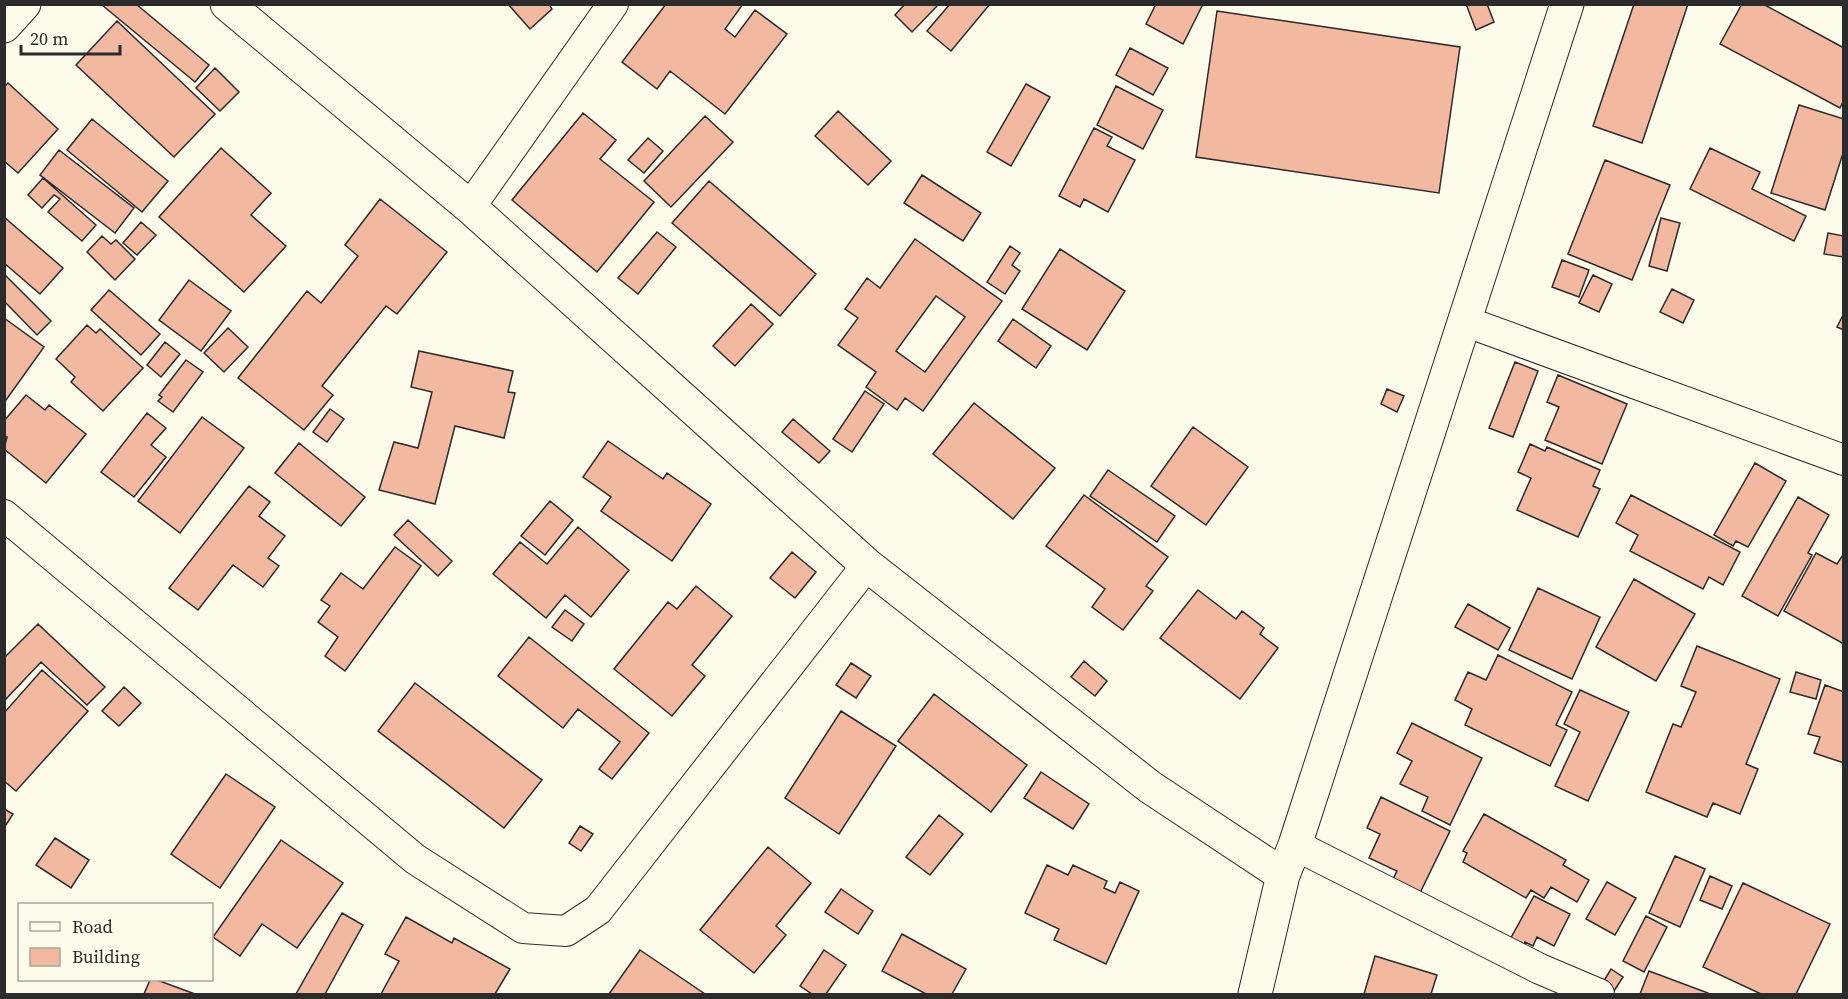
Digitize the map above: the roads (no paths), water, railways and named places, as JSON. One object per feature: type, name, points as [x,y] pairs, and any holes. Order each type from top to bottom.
[{"type":"street","points":[[4,26],[24,4]]},
{"type":"street","points":[[227,4],[470,207],[867,566],[1150,787],[1283,875]]},
{"type":"street","points":[[470,207],[613,4]]},
{"type":"street","points":[[1255,994],[1283,875],[1295,845],[1467,322],[1567,4]]},
{"type":"street","points":[[1467,322],[1844,460]]},
{"type":"street","points":[[4,515],[415,859],[523,928],[566,931],[598,910],[867,566]]},
{"type":"street","points":[[1295,845],[1540,969],[1599,994]]}]
